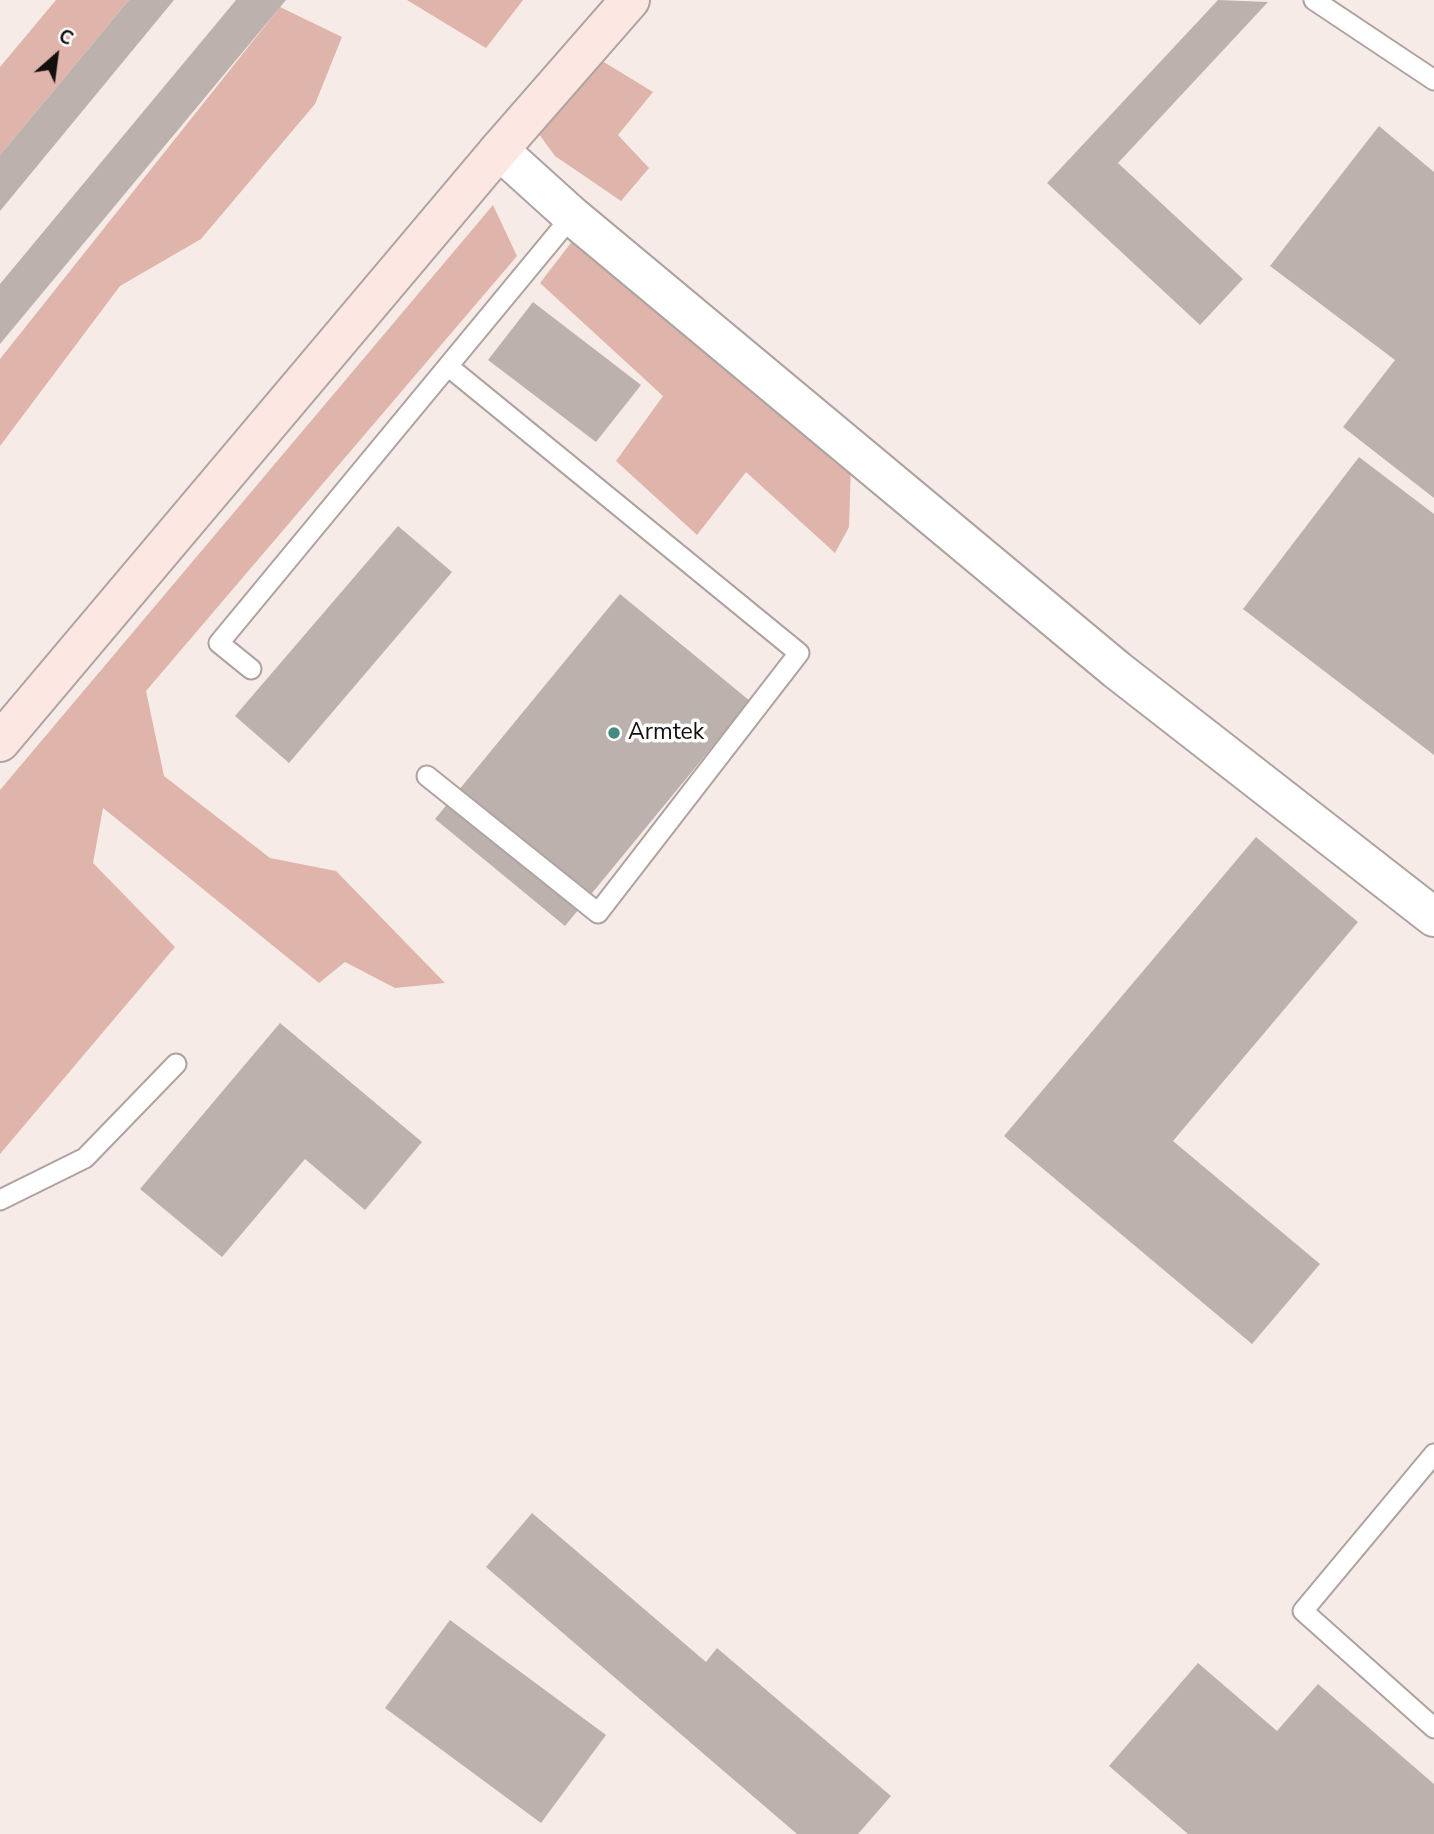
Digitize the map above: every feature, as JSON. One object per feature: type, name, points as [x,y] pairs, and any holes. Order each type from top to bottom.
[{"type":"main road","points":[[0,742],[499,150],[630,0]]},
{"type":"street","points":[[499,150],[572,216],[1117,670],[1434,917]]},
{"type":"lane","points":[[1314,0],[1434,80]]},
{"type":"lane","points":[[251,669],[219,643],[572,216]]},
{"type":"lane","points":[[427,776],[598,913],[799,653],[449,367]]},
{"type":"lane","points":[[0,1200],[85,1158],[176,1064]]},
{"type":"lane","points":[[1434,1454],[1303,1611],[1434,1728]]},
{"type":"shaded area","points":[[56,0],[129,0],[0,155],[0,67]]},
{"type":"shaded area","points":[[407,0],[523,0],[486,48]]},
{"type":"shaded area","points":[[280,7],[342,37],[315,104],[201,239],[120,286],[0,446],[0,359]]},
{"type":"shaded area","points":[[599,59],[653,92],[618,135],[649,168],[621,201],[555,156],[536,130]]},
{"type":"shaded area","points":[[493,205],[517,256],[146,691],[164,776],[270,858],[336,871],[445,983],[395,988],[345,962],[319,983],[103,808],[93,863],[175,947],[0,1154],[0,790]]},
{"type":"shaded area","points":[[577,235],[851,465],[849,527],[835,553],[746,472],[697,535],[616,461],[663,396],[540,283]]},
{"type":"building","points":[[129,0],[174,0],[0,211],[0,155]]},
{"type":"building","points":[[236,0],[286,0],[0,344],[0,284]]},
{"type":"building","points":[[1218,0],[1268,2],[1118,163],[1243,279],[1200,325],[1047,183]]},
{"type":"building","points":[[1379,126],[1434,172],[1434,498],[1343,427],[1395,360],[1270,266]]},
{"type":"building","points":[[533,302],[641,385],[596,442],[488,360]]},
{"type":"building","points":[[1359,457],[1434,514],[1434,755],[1243,609]]},
{"type":"building","points":[[398,526],[452,572],[289,763],[235,716]]},
{"type":"building","points":[[620,594],[750,701],[565,926],[435,819]]},
{"type":"building","points":[[1256,837],[1358,922],[1173,1141],[1320,1264],[1252,1344],[1004,1136]]},
{"type":"building","points":[[280,1023],[422,1142],[365,1210],[305,1159],[222,1257],[140,1189]]},
{"type":"building","points":[[532,1513],[706,1662],[717,1648],[891,1796],[858,1834],[797,1834],[486,1567]]},
{"type":"building","points":[[450,1620],[606,1735],[541,1823],[385,1708]]},
{"type":"building","points":[[1198,1663],[1277,1731],[1318,1684],[1434,1784],[1434,1834],[1188,1834],[1109,1766]]},
{"type":"place","name":"Armtek","points":[[614,733]]}]
